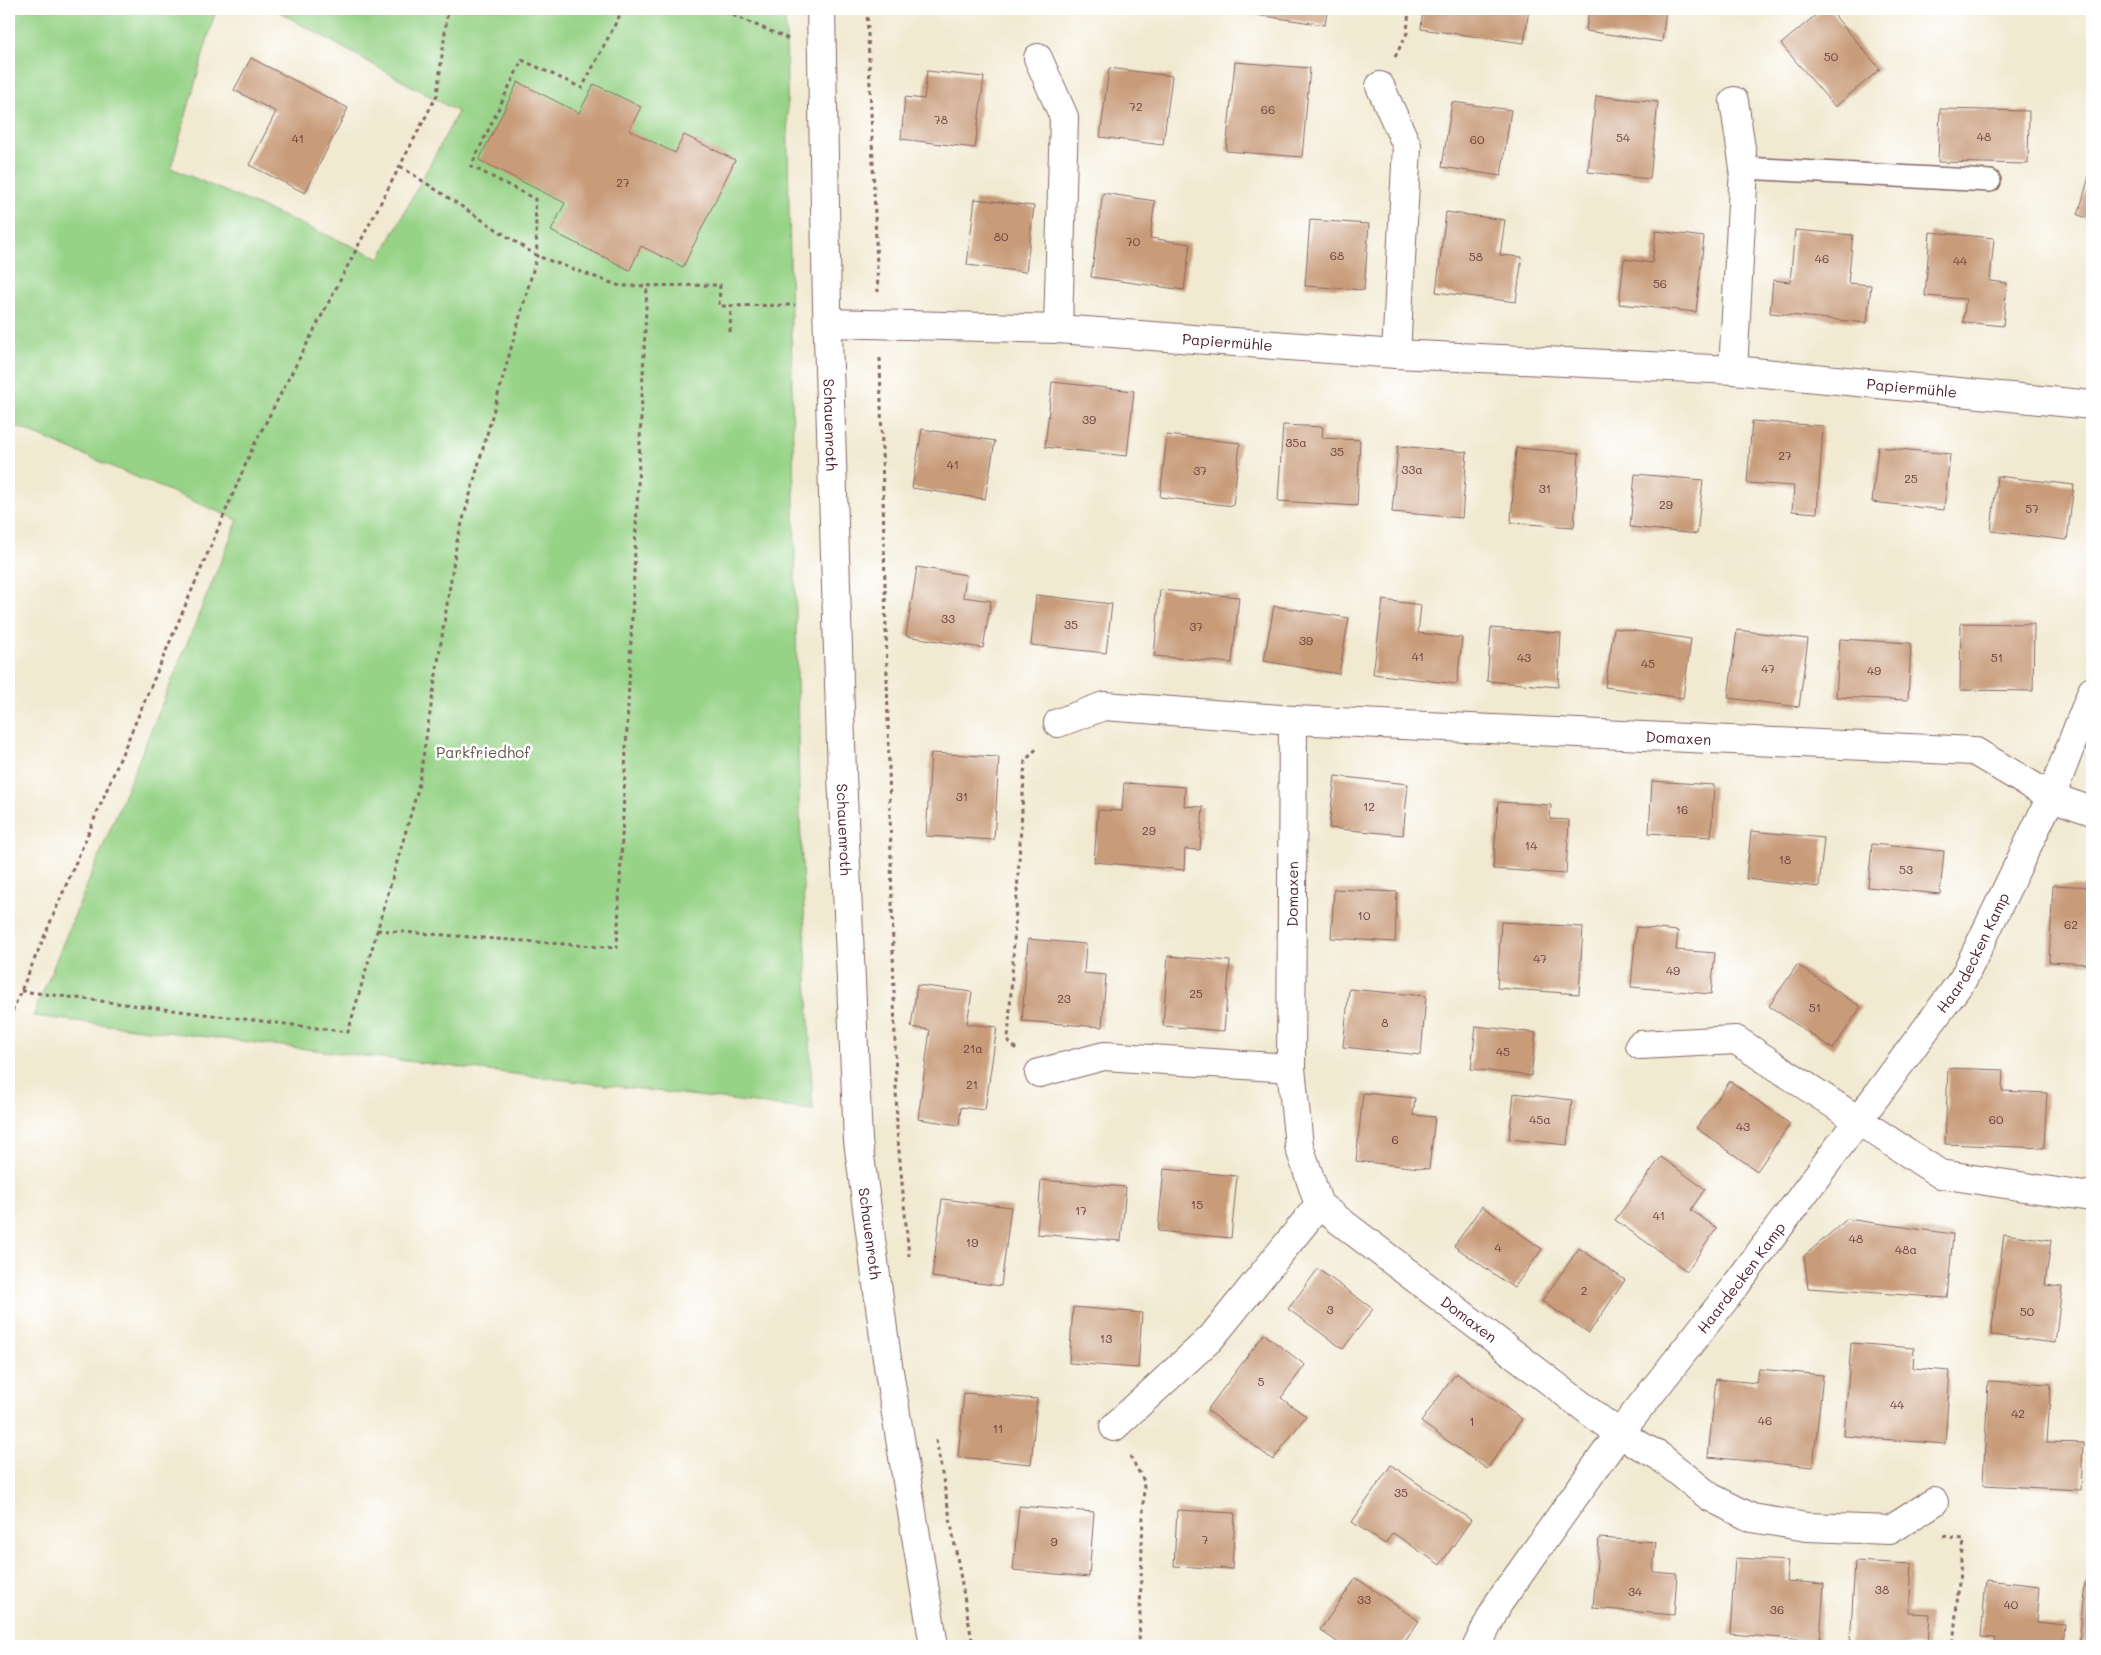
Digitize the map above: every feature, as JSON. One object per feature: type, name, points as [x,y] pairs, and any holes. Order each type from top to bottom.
[{"type":"street","name":"Schauenroth","points":[[821,9],[842,774],[858,1141],[887,1359],[934,1646]]},
{"type":"street","points":[[1038,58],[1064,117],[1058,329]]},
{"type":"street","points":[[1380,86],[1407,146],[1396,354]]},
{"type":"street","points":[[1733,370],[1744,168],[1734,101]]},
{"type":"street","name":"Papiermühle","points":[[828,314],[879,324],[1058,329],[1396,354],[1733,370],[2092,405]]},
{"type":"street","name":"Haardecken Kamp","points":[[1476,1646],[1498,1604],[1619,1434],[1736,1285],[1963,979],[2051,797],[2092,691]]},
{"type":"street","name":"Domaxen","points":[[1058,723],[1104,706],[1293,720],[1974,751],[2051,797]]},
{"type":"street","name":"Domaxen","points":[[1293,720],[1291,1068],[1299,1146],[1319,1205],[1619,1434]]},
{"type":"street","points":[[2051,797],[2092,811]]},
{"type":"street","points":[[1640,1045],[1736,1040],[1940,1174],[2084,1196],[2092,1194]]},
{"type":"street","points":[[1040,1073],[1104,1056],[1291,1068]]},
{"type":"street","points":[[1114,1427],[1211,1338],[1319,1205]]},
{"type":"street","points":[[1619,1434],[1659,1456],[1710,1497],[1752,1518],[1807,1527],[1890,1530],[1934,1502]]},
{"type":"lane","points":[[1744,168],[1990,181]]},
{"type":"path","points":[[9,1020],[253,447],[437,95],[448,9]]},
{"type":"path","points":[[21,991],[348,1032],[418,789],[457,541],[537,256],[535,199],[471,166],[522,60],[582,88],[623,9]]},
{"type":"path","points":[[718,9],[822,54]]},
{"type":"path","points":[[867,9],[879,324],[898,1130],[910,1264]]},
{"type":"path","points":[[1380,86],[1407,32],[1409,9]]},
{"type":"path","points":[[400,166],[537,256],[620,286],[720,285],[719,306],[828,314]]},
{"type":"path","points":[[377,930],[618,948],[647,286]]},
{"type":"path","points":[[730,332],[731,306]]},
{"type":"path","points":[[1040,1073],[1008,1041],[1025,761],[1058,723]]},
{"type":"path","points":[[1114,1427],[1144,1481],[1139,1646]]},
{"type":"path","points":[[934,1430],[973,1646]]},
{"type":"path","points":[[1890,1530],[1962,1539],[1953,1646]]},
{"type":"green space","name":"Parkfriedhof","points":[[9,9],[216,9],[171,168],[380,258],[458,112],[274,9],[784,9],[786,30],[799,795],[813,1110],[33,1016],[238,520],[9,423]]},
{"type":"building","points":[[1245,9],[1327,9],[1325,25],[1244,13]]},
{"type":"building","points":[[1423,9],[1529,9],[1524,43],[1421,29]]},
{"type":"building","points":[[1589,9],[1666,9],[1662,42],[1586,31]]},
{"type":"building","points":[[1823,9],[1829,9],[1880,69],[1835,107],[1781,44]]},
{"type":"building","points":[[251,58],[348,108],[305,193],[249,165],[276,112],[234,90]]},
{"type":"building","points":[[1235,62],[1310,68],[1302,157],[1226,151]]},
{"type":"building","points":[[1109,68],[1172,76],[1163,145],[1100,137]]},
{"type":"building","points":[[927,71],[984,77],[975,148],[901,139],[905,97],[924,99]]},
{"type":"building","points":[[518,82],[579,113],[594,84],[641,107],[629,130],[675,153],[684,135],[735,160],[683,267],[641,246],[630,270],[551,231],[565,203],[479,160]]},
{"type":"building","points":[[1596,96],[1658,102],[1650,179],[1588,172]]},
{"type":"building","points":[[1452,102],[1511,110],[1501,176],[1442,167]]},
{"type":"building","points":[[1940,109],[2029,111],[2028,164],[1938,162]]},
{"type":"building","points":[[2092,166],[2092,219],[2078,215]]},
{"type":"building","points":[[1103,193],[1155,201],[1150,238],[1190,244],[1184,290],[1091,277]]},
{"type":"building","points":[[975,199],[1034,206],[1026,272],[967,265]]},
{"type":"building","points":[[1446,212],[1505,220],[1500,255],[1522,257],[1516,302],[1436,292]]},
{"type":"building","points":[[1310,220],[1369,224],[1364,290],[1305,286]]},
{"type":"building","points":[[1795,230],[1853,235],[1848,283],[1871,285],[1867,323],[1770,313],[1773,280],[1790,282]]},
{"type":"building","points":[[1656,231],[1704,237],[1696,312],[1619,304],[1624,259],[1652,263]]},
{"type":"building","points":[[1930,232],[1994,238],[1990,281],[2007,283],[2003,326],[1963,322],[1966,299],[1925,296]]},
{"type":"building","points":[[1052,382],[1134,391],[1127,456],[1045,447]]},
{"type":"building","points":[[1752,421],[1823,426],[1817,513],[1792,511],[1794,486],[1747,483]]},
{"type":"building","points":[[1283,425],[1323,427],[1322,438],[1360,440],[1357,506],[1278,501]]},
{"type":"building","points":[[922,429],[995,441],[985,499],[912,488]]},
{"type":"building","points":[[1167,435],[1240,443],[1233,506],[1160,497]]},
{"type":"building","points":[[1398,446],[1467,452],[1462,518],[1392,512]]},
{"type":"building","points":[[1878,447],[1950,454],[1944,510],[1872,502]]},
{"type":"building","points":[[1516,448],[1579,453],[1574,527],[1511,523]]},
{"type":"building","points":[[1635,474],[1703,480],[1697,534],[1630,527]]},
{"type":"building","points":[[1997,476],[2074,485],[2067,540],[1991,531]]},
{"type":"building","points":[[917,567],[966,575],[963,597],[991,601],[983,648],[906,636]]},
{"type":"building","points":[[1160,590],[1239,597],[1232,663],[1154,656]]},
{"type":"building","points":[[1036,595],[1112,604],[1106,653],[1031,645]]},
{"type":"building","points":[[1383,600],[1421,605],[1418,633],[1462,638],[1457,684],[1373,674]]},
{"type":"building","points":[[1274,606],[1349,618],[1339,674],[1264,661]]},
{"type":"building","points":[[1961,623],[2034,624],[2033,691],[1960,690]]},
{"type":"building","points":[[1491,628],[1561,633],[1558,687],[1487,681]]},
{"type":"building","points":[[1614,628],[1691,639],[1683,698],[1605,687]]},
{"type":"building","points":[[1737,630],[1808,639],[1799,707],[1728,698]]},
{"type":"building","points":[[1840,639],[1911,643],[1908,700],[1836,697]]},
{"type":"building","points":[[931,753],[999,757],[994,840],[926,836]]},
{"type":"building","points":[[1335,776],[1408,784],[1403,835],[1329,828]]},
{"type":"building","points":[[1652,781],[1714,785],[1711,837],[1649,833]]},
{"type":"building","points":[[1124,783],[1185,787],[1184,806],[1203,807],[1200,850],[1185,849],[1184,870],[1094,862],[1098,810],[1122,811]]},
{"type":"building","points":[[1498,802],[1551,805],[1550,819],[1569,820],[1566,874],[1493,869]]},
{"type":"building","points":[[1751,831],[1824,838],[1819,887],[1746,879]]},
{"type":"building","points":[[1872,844],[1944,851],[1940,894],[1868,887]]},
{"type":"building","points":[[2053,885],[2092,887],[2092,964],[2049,962]]},
{"type":"building","points":[[1334,889],[1397,892],[1395,942],[1331,938]]},
{"type":"building","points":[[1501,922],[1583,927],[1579,994],[1497,988]]},
{"type":"building","points":[[1636,927],[1678,931],[1676,950],[1715,953],[1711,994],[1631,987]]},
{"type":"building","points":[[1028,939],[1086,944],[1084,973],[1106,975],[1102,1027],[1022,1021]]},
{"type":"building","points":[[1168,956],[1230,961],[1224,1031],[1163,1026]]},
{"type":"building","points":[[1797,965],[1861,1007],[1833,1049],[1769,1006]]},
{"type":"building","points":[[917,985],[972,992],[967,1024],[997,1027],[985,1110],[961,1107],[959,1125],[918,1119],[930,1030],[911,1027]]},
{"type":"building","points":[[1349,989],[1426,996],[1421,1055],[1343,1047]]},
{"type":"building","points":[[1476,1026],[1536,1033],[1531,1076],[1471,1069]]},
{"type":"building","points":[[1948,1068],[2003,1070],[2002,1091],[2047,1093],[2044,1148],[1945,1144]]},
{"type":"building","points":[[1730,1081],[1790,1124],[1757,1171],[1696,1128]]},
{"type":"building","points":[[2091,1081],[2092,1102],[2089,1102]]},
{"type":"building","points":[[1363,1093],[1415,1098],[1413,1115],[1435,1117],[1429,1169],[1356,1161]]},
{"type":"building","points":[[1514,1093],[1572,1100],[1567,1145],[1509,1139]]},
{"type":"building","points":[[1661,1157],[1705,1189],[1691,1210],[1717,1228],[1687,1271],[1615,1220]]},
{"type":"building","points":[[1164,1169],[1237,1176],[1231,1238],[1158,1231]]},
{"type":"building","points":[[1041,1180],[1126,1187],[1121,1241],[1037,1234]]},
{"type":"building","points":[[942,1199],[1011,1207],[1001,1286],[932,1277]]},
{"type":"building","points":[[1482,1206],[1542,1249],[1514,1288],[1454,1246]]},
{"type":"building","points":[[1847,1219],[1953,1234],[1947,1298],[1808,1288],[1804,1256]]},
{"type":"building","points":[[2004,1234],[2051,1240],[2045,1285],[2062,1287],[2055,1343],[1991,1335]]},
{"type":"building","points":[[1579,1248],[1625,1280],[1589,1333],[1542,1301]]},
{"type":"building","points":[[1318,1269],[1373,1309],[1343,1349],[1288,1309]]},
{"type":"building","points":[[1073,1307],[1142,1313],[1138,1368],[1069,1363]]},
{"type":"building","points":[[1264,1334],[1305,1365],[1281,1398],[1306,1416],[1273,1460],[1207,1410]]},
{"type":"building","points":[[1851,1343],[1914,1348],[1913,1368],[1950,1371],[1945,1444],[1844,1436]]},
{"type":"building","points":[[1759,1369],[1823,1375],[1813,1467],[1708,1457],[1716,1379],[1757,1383]]},
{"type":"building","points":[[1456,1373],[1522,1419],[1487,1469],[1421,1422]]},
{"type":"building","points":[[1988,1381],[2051,1384],[2047,1442],[2083,1443],[2081,1490],[1983,1485]]},
{"type":"building","points":[[964,1393],[1037,1399],[1031,1464],[958,1457]]},
{"type":"building","points":[[1391,1465],[1471,1520],[1440,1565],[1393,1533],[1385,1544],[1352,1522]]},
{"type":"building","points":[[1019,1506],[1094,1512],[1089,1577],[1013,1570]]},
{"type":"building","points":[[1177,1510],[1235,1513],[1232,1569],[1174,1566]]},
{"type":"building","points":[[1599,1538],[1656,1542],[1653,1572],[1677,1574],[1674,1615],[1593,1608]]},
{"type":"building","points":[[1735,1558],[1788,1561],[1786,1581],[1824,1584],[1820,1641],[1730,1634]]},
{"type":"building","points":[[1855,1561],[1912,1564],[1909,1613],[1930,1614],[1928,1646],[1850,1646]]},
{"type":"building","points":[[1356,1578],[1419,1621],[1401,1646],[1343,1646],[1320,1630]]},
{"type":"building","points":[[1986,1580],[2040,1586],[2037,1622],[2065,1625],[2063,1646],[1994,1646],[1995,1638],[1981,1637]]},
{"type":"building","points":[[2085,1583],[2092,1583],[2092,1643],[2079,1642]]}]
